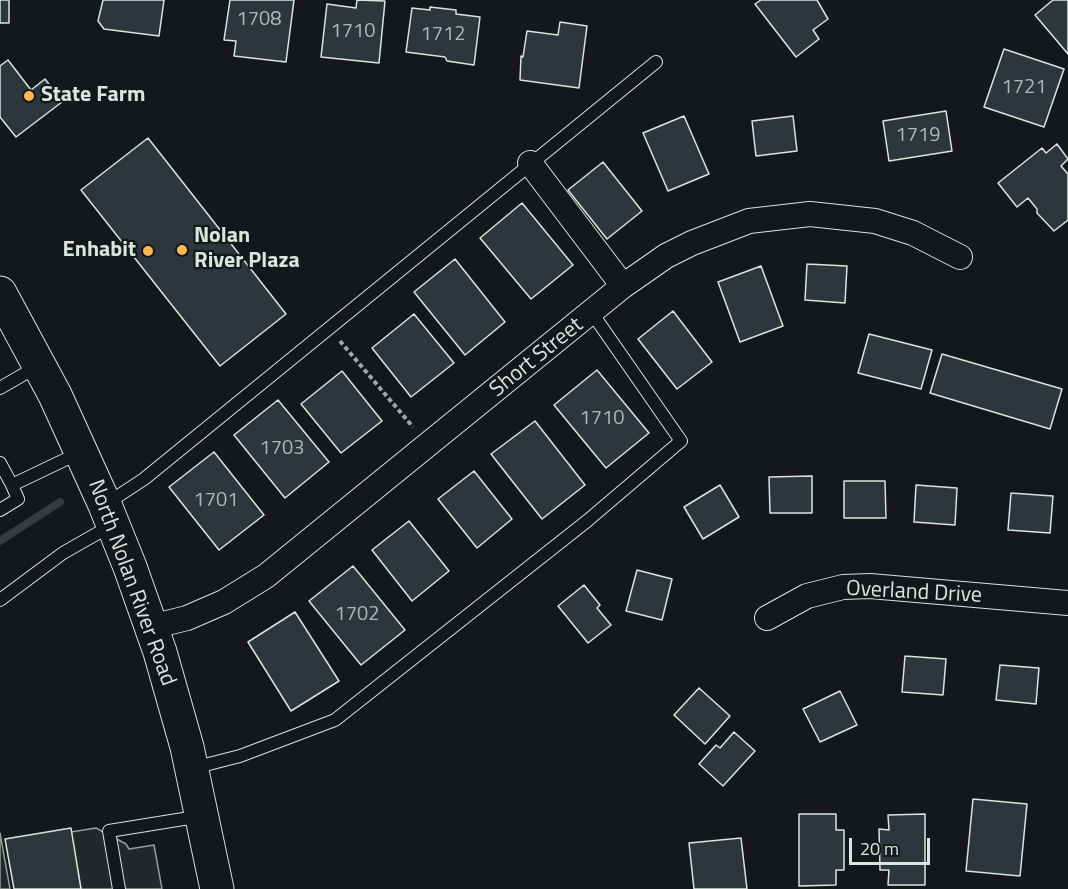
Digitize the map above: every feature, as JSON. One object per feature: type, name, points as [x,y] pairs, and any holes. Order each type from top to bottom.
[{"type":"main road","name":"North Nolan River Road","points":[[0,293],[82,451],[109,514],[152,627],[193,768],[217,889]]},
{"type":"street","points":[[530,163],[623,286]]},
{"type":"street","name":"Short Street","points":[[152,627],[187,618],[224,602],[266,576],[623,286],[666,256],[701,239],[749,221],[782,216],[819,215],[875,221],[913,233],[960,256]]},
{"type":"street","name":"Overland Drive","points":[[767,618],[807,596],[843,586],[870,585],[1068,603]]},
{"type":"lane","points":[[0,600],[63,553],[109,514],[144,479],[656,62]]},
{"type":"lane","points":[[193,768],[240,756],[335,720],[587,521],[681,441],[592,313]]},
{"type":"lane","points":[[0,388],[39,365]]},
{"type":"lane","points":[[12,485],[82,451]]},
{"type":"lane","points":[[0,463],[18,498],[0,510]]},
{"type":"lane","points":[[118,889],[109,831],[203,816]]},
{"type":"path","points":[[329,327],[428,446]]},
{"type":"shaded area","points":[[96,828],[126,844],[129,849],[154,845],[162,889],[81,889],[71,832]]},
{"type":"shaded area","points":[[0,833],[10,889],[0,889]]},
{"type":"building","points":[[0,0],[9,0],[9,23],[0,23]]},
{"type":"building","points":[[103,0],[164,0],[159,36],[104,29],[98,21]]},
{"type":"building","points":[[230,0],[294,0],[286,62],[234,56],[236,41],[224,40]]},
{"type":"building","points":[[357,0],[385,1],[379,63],[321,57],[327,4],[356,8]]},
{"type":"building","points":[[761,0],[817,0],[828,19],[813,30],[819,39],[796,57],[755,4]]},
{"type":"building","points":[[1053,0],[1068,0],[1068,54],[1035,15]]},
{"type":"building","points":[[430,7],[456,10],[456,14],[480,17],[474,65],[447,61],[445,57],[406,52],[412,8],[430,10]]},
{"type":"building","points":[[560,22],[587,26],[579,88],[520,80],[521,56],[523,57],[527,31],[558,35]]},
{"type":"building","points":[[1004,49],[1064,69],[1044,127],[984,107]]},
{"type":"building","name":"State Farm","points":[[8,60],[31,90],[45,79],[62,102],[16,137],[0,117],[0,66]]},
{"type":"building","points":[[946,111],[952,151],[889,161],[883,121]]},
{"type":"building","points":[[684,116],[709,174],[668,191],[643,133]]},
{"type":"building","points":[[793,116],[797,151],[756,156],[752,121]]},
{"type":"building","name":"Nolan River Plaza","points":[[148,138],[286,314],[220,366],[81,190]]},
{"type":"building","points":[[1057,144],[1068,159],[1061,166],[1068,174],[1068,220],[1054,231],[1037,213],[1037,209],[1028,198],[1017,207],[998,183],[1042,148],[1046,153]]},
{"type":"building","points":[[603,162],[642,211],[607,239],[568,190]]},
{"type":"building","points":[[522,203],[573,265],[531,299],[480,238]]},
{"type":"building","points":[[455,259],[505,322],[465,355],[414,292]]},
{"type":"building","points":[[807,264],[847,266],[845,303],[805,300]]},
{"type":"building","points":[[761,266],[783,326],[740,342],[718,282]]},
{"type":"building","points":[[673,311],[712,362],[677,389],[638,339]]},
{"type":"building","points":[[414,314],[454,363],[411,397],[372,348]]},
{"type":"building","points":[[869,334],[932,350],[921,389],[858,373]]},
{"type":"building","points":[[942,354],[1062,389],[1050,429],[930,393]]},
{"type":"building","points":[[597,370],[649,433],[606,468],[554,405]]},
{"type":"building","points":[[342,371],[382,421],[341,453],[301,404]]},
{"type":"building","points":[[278,400],[329,462],[285,498],[234,435]]},
{"type":"building","points":[[535,421],[585,485],[542,519],[491,454]]},
{"type":"building","points":[[214,452],[264,515],[219,550],[169,487]]},
{"type":"building","points":[[474,471],[512,519],[477,548],[438,499]]},
{"type":"building","points":[[812,476],[812,513],[770,513],[769,477]]},
{"type":"building","points":[[844,481],[885,481],[886,518],[844,518]]},
{"type":"building","points":[[720,485],[739,517],[703,539],[684,507]]},
{"type":"building","points":[[916,485],[957,488],[955,525],[914,522]]},
{"type":"building","points":[[1011,493],[1053,496],[1050,533],[1008,530]]},
{"type":"building","points":[[409,521],[449,571],[412,601],[372,550]]},
{"type":"building","points":[[353,566],[405,630],[361,665],[309,601]]},
{"type":"building","points":[[637,570],[672,579],[662,620],[626,611]]},
{"type":"building","points":[[584,585],[600,605],[597,608],[611,625],[588,643],[558,606]]},
{"type":"building","points":[[295,612],[339,681],[291,711],[248,642]]},
{"type":"building","points":[[905,656],[946,659],[943,695],[902,692]]},
{"type":"building","points":[[1000,665],[1039,668],[1036,704],[996,700]]},
{"type":"building","points":[[699,688],[730,716],[705,744],[674,715]]},
{"type":"building","points":[[840,691],[857,725],[820,742],[803,709]]},
{"type":"building","points":[[734,732],[755,751],[723,786],[699,764],[716,745],[720,748]]},
{"type":"building","points":[[973,799],[1027,804],[1020,876],[966,871]]},
{"type":"building","points":[[799,814],[836,814],[836,830],[844,830],[844,870],[836,870],[836,885],[799,886]]},
{"type":"building","points":[[925,814],[925,885],[888,885],[889,870],[880,870],[879,829],[889,830],[888,815]]},
{"type":"building","points":[[71,828],[81,889],[14,889],[5,839]]},
{"type":"building","points":[[741,838],[747,889],[694,889],[689,843]]},
{"type":"waterway","points":[[0,541],[60,502]]},
{"type":"place","name":"State Farm","points":[[29,96]]},
{"type":"place","name":"Nolan River Plaza","points":[[182,250]]},
{"type":"place","name":"Enhabit","points":[[148,251]]}]
